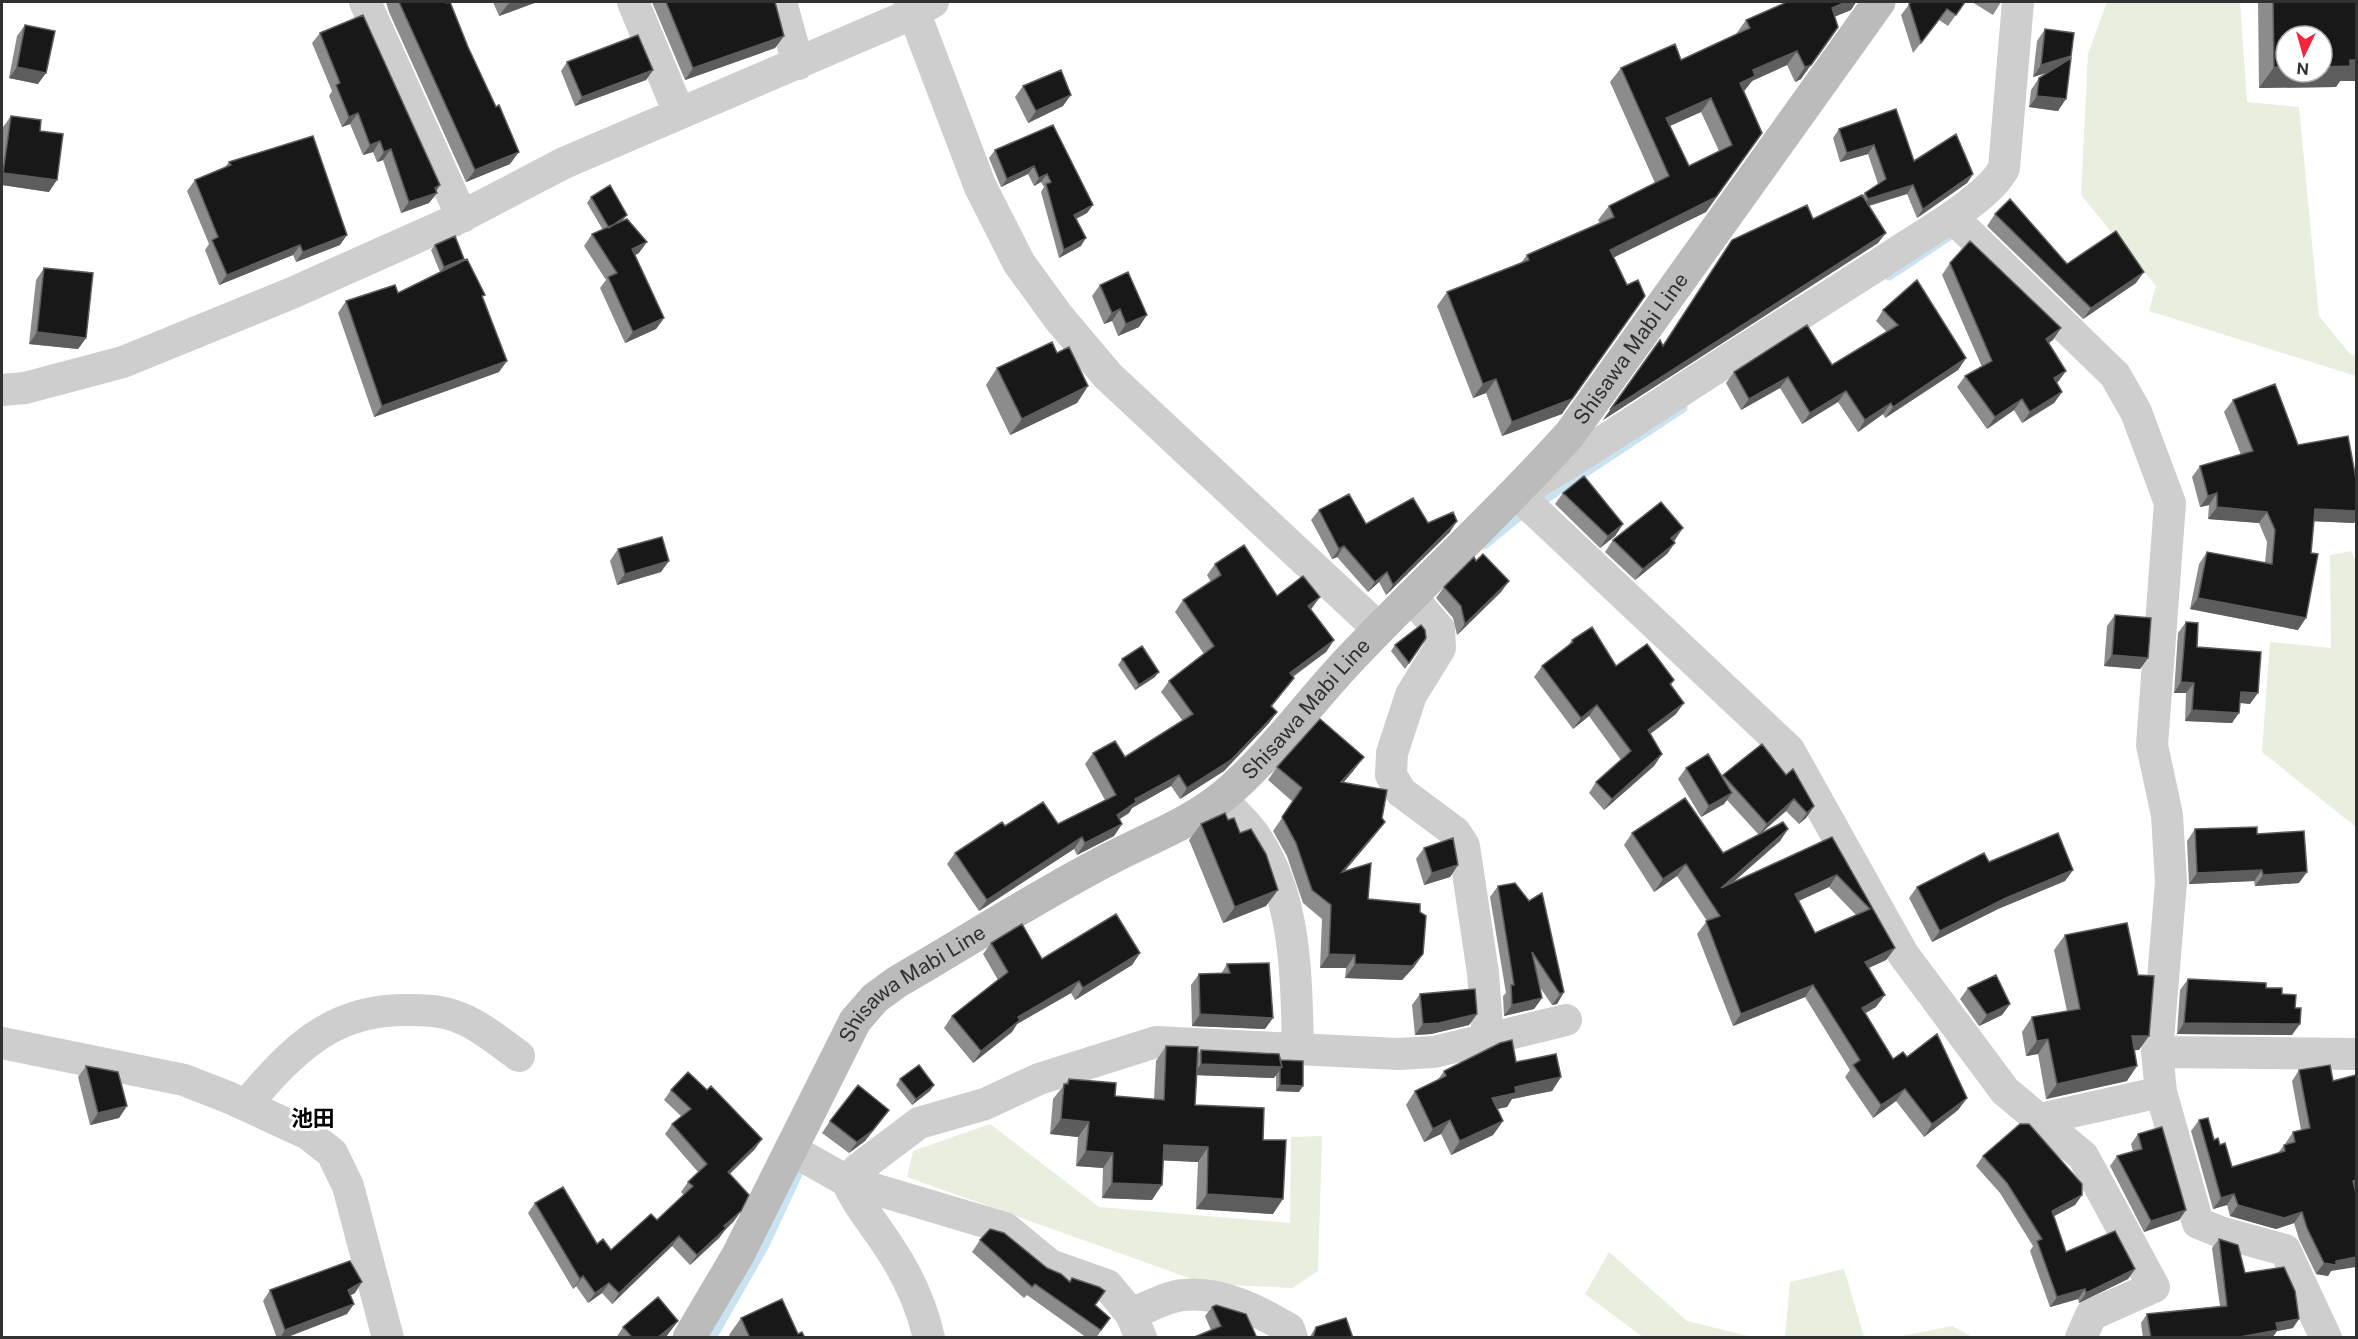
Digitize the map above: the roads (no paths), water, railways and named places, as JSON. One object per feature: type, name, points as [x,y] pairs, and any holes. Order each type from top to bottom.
[{"type":"main road","name":"Shisawa Mabi Line","points":[[689,1338],[738,1255],[855,1021],[875,998],[897,982],[1110,858],[1180,826],[1220,798],[1247,773],[1312,699],[1379,629],[1418,604],[1526,503],[1570,434],[1879,2]]},
{"type":"street","points":[[365,2],[462,217]]},
{"type":"street","points":[[633,2],[680,113]]},
{"type":"street","points":[[781,2],[798,64]]},
{"type":"street","points":[[2018,2],[2004,168],[1999,178],[1959,225],[1713,369],[1591,452],[1526,503],[1789,750],[1903,954],[2005,1091],[2083,1156],[2154,1287],[2091,1315],[2081,1338]]},
{"type":"street","points":[[2,390],[25,388],[123,362],[292,293],[462,217],[564,163],[798,64],[919,5],[980,186],[1019,263],[1059,318],[1108,376],[1379,629]]},
{"type":"street","points":[[1959,225],[2115,375],[2136,412],[2170,503],[2152,745],[2167,815],[2171,882],[2157,1052],[2161,1092],[2198,1222],[2223,1233],[2285,1250],[2326,1338]]},
{"type":"street","points":[[1418,604],[1439,629],[1440,648],[1411,695],[1392,753],[1391,775],[1401,792],[1455,832],[1464,846],[1483,974],[1488,1039]]},
{"type":"street","points":[[1220,798],[1257,837],[1277,875],[1295,957],[1298,1048]]},
{"type":"street","points":[[246,1105],[281,1063],[316,1034],[348,1019],[388,1010],[422,1010],[452,1015],[475,1026],[519,1056]]},
{"type":"street","points":[[847,1181],[858,1169],[920,1123],[985,1104],[1039,1079],[1156,1042],[1398,1054],[1434,1052],[1566,1020]]},
{"type":"street","points":[[2,1043],[184,1080],[246,1105],[308,1134],[332,1153],[348,1186],[388,1338]]},
{"type":"street","points":[[2157,1052],[2356,1054]]},
{"type":"street","points":[[2040,1119],[2161,1092]]},
{"type":"street","points":[[790,1149],[847,1181],[1005,1228],[1050,1265],[1107,1285],[1136,1326],[1182,1295],[1209,1295],[1263,1314],[1289,1329],[1292,1338]]},
{"type":"street","points":[[847,1181],[853,1197],[887,1243],[911,1283],[929,1338]]},
{"type":"waterway","points":[[1889,276],[1957,231]]},
{"type":"waterway","points":[[1484,545],[1521,515],[1683,408]]},
{"type":"waterway","points":[[712,1338],[764,1247],[799,1172]]},
{"type":"district","name":"池田","points":[[313,1118]]}]
